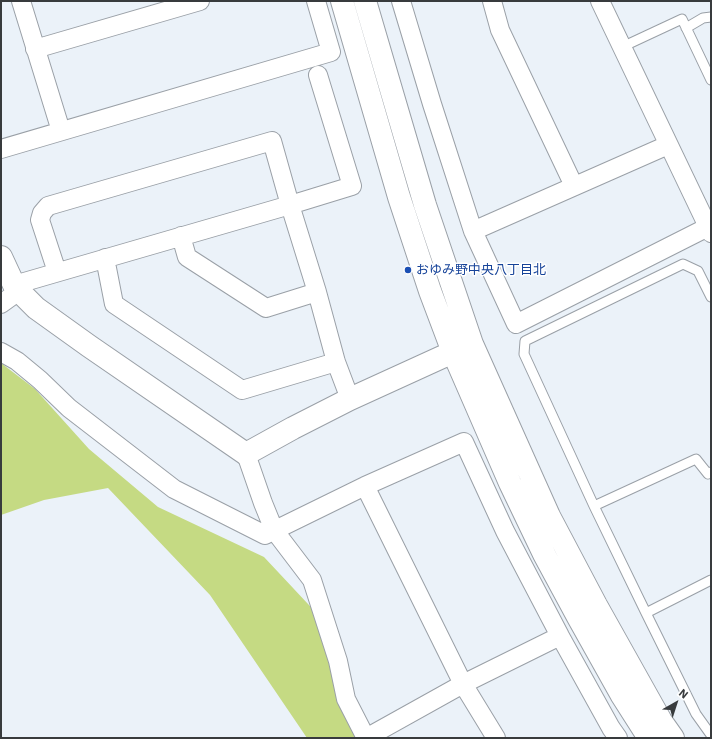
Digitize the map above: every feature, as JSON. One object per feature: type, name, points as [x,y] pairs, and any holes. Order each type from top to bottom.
[{"type":"street","points":[[21,1],[61,131]]},
{"type":"street","points":[[36,49],[200,1]]},
{"type":"street","points":[[1,149],[331,52],[316,1]]},
{"type":"street","points":[[342,1],[399,197],[430,290],[453,352],[510,484],[544,554],[621,694],[649,738]]},
{"type":"street","points":[[365,1],[425,205],[472,344],[549,516],[596,606],[661,721],[673,738]]},
{"type":"street","points":[[401,1],[473,231],[516,324],[709,230],[600,1]]},
{"type":"street","points":[[492,1],[500,30],[574,186]]},
{"type":"street","points":[[1,304],[17,288],[57,272],[352,186],[318,75]]},
{"type":"street","points":[[57,272],[40,220],[42,213],[48,206],[272,140],[290,205],[318,292],[336,362],[350,399]]},
{"type":"street","points":[[473,231],[668,145]]},
{"type":"street","points":[[181,236],[187,257],[266,308],[318,292]]},
{"type":"street","points":[[1,257],[17,288],[36,308],[61,327],[246,454],[274,530],[312,580],[338,661],[346,699],[366,738],[463,684],[560,636]]},
{"type":"street","points":[[105,258],[114,304],[242,390],[336,362]]},
{"type":"street","points":[[1,352],[17,361],[40,380],[69,408],[174,490],[266,534],[366,486],[464,442],[505,531],[560,636],[618,738]]},
{"type":"street","points":[[246,454],[350,399],[453,352]]},
{"type":"street","points":[[366,486],[463,684],[496,738]]},
{"type":"lane","points":[[686,28],[703,18],[711,17]]},
{"type":"lane","points":[[622,47],[682,19],[711,80]]},
{"type":"lane","points":[[711,297],[698,271],[683,264],[525,341],[524,354],[594,506],[646,613],[696,714],[711,735]]},
{"type":"lane","points":[[594,506],[696,459],[708,474],[711,472]]},
{"type":"lane","points":[[646,613],[711,580]]},
{"type":"green space","points":[[1,363],[35,389],[89,449],[158,507],[264,557],[323,620],[364,738],[307,738],[210,595],[108,488],[44,500],[1,515]]},
{"type":"place","name":"おゆみ野中央八丁目北","points":[[408,270]]}]
